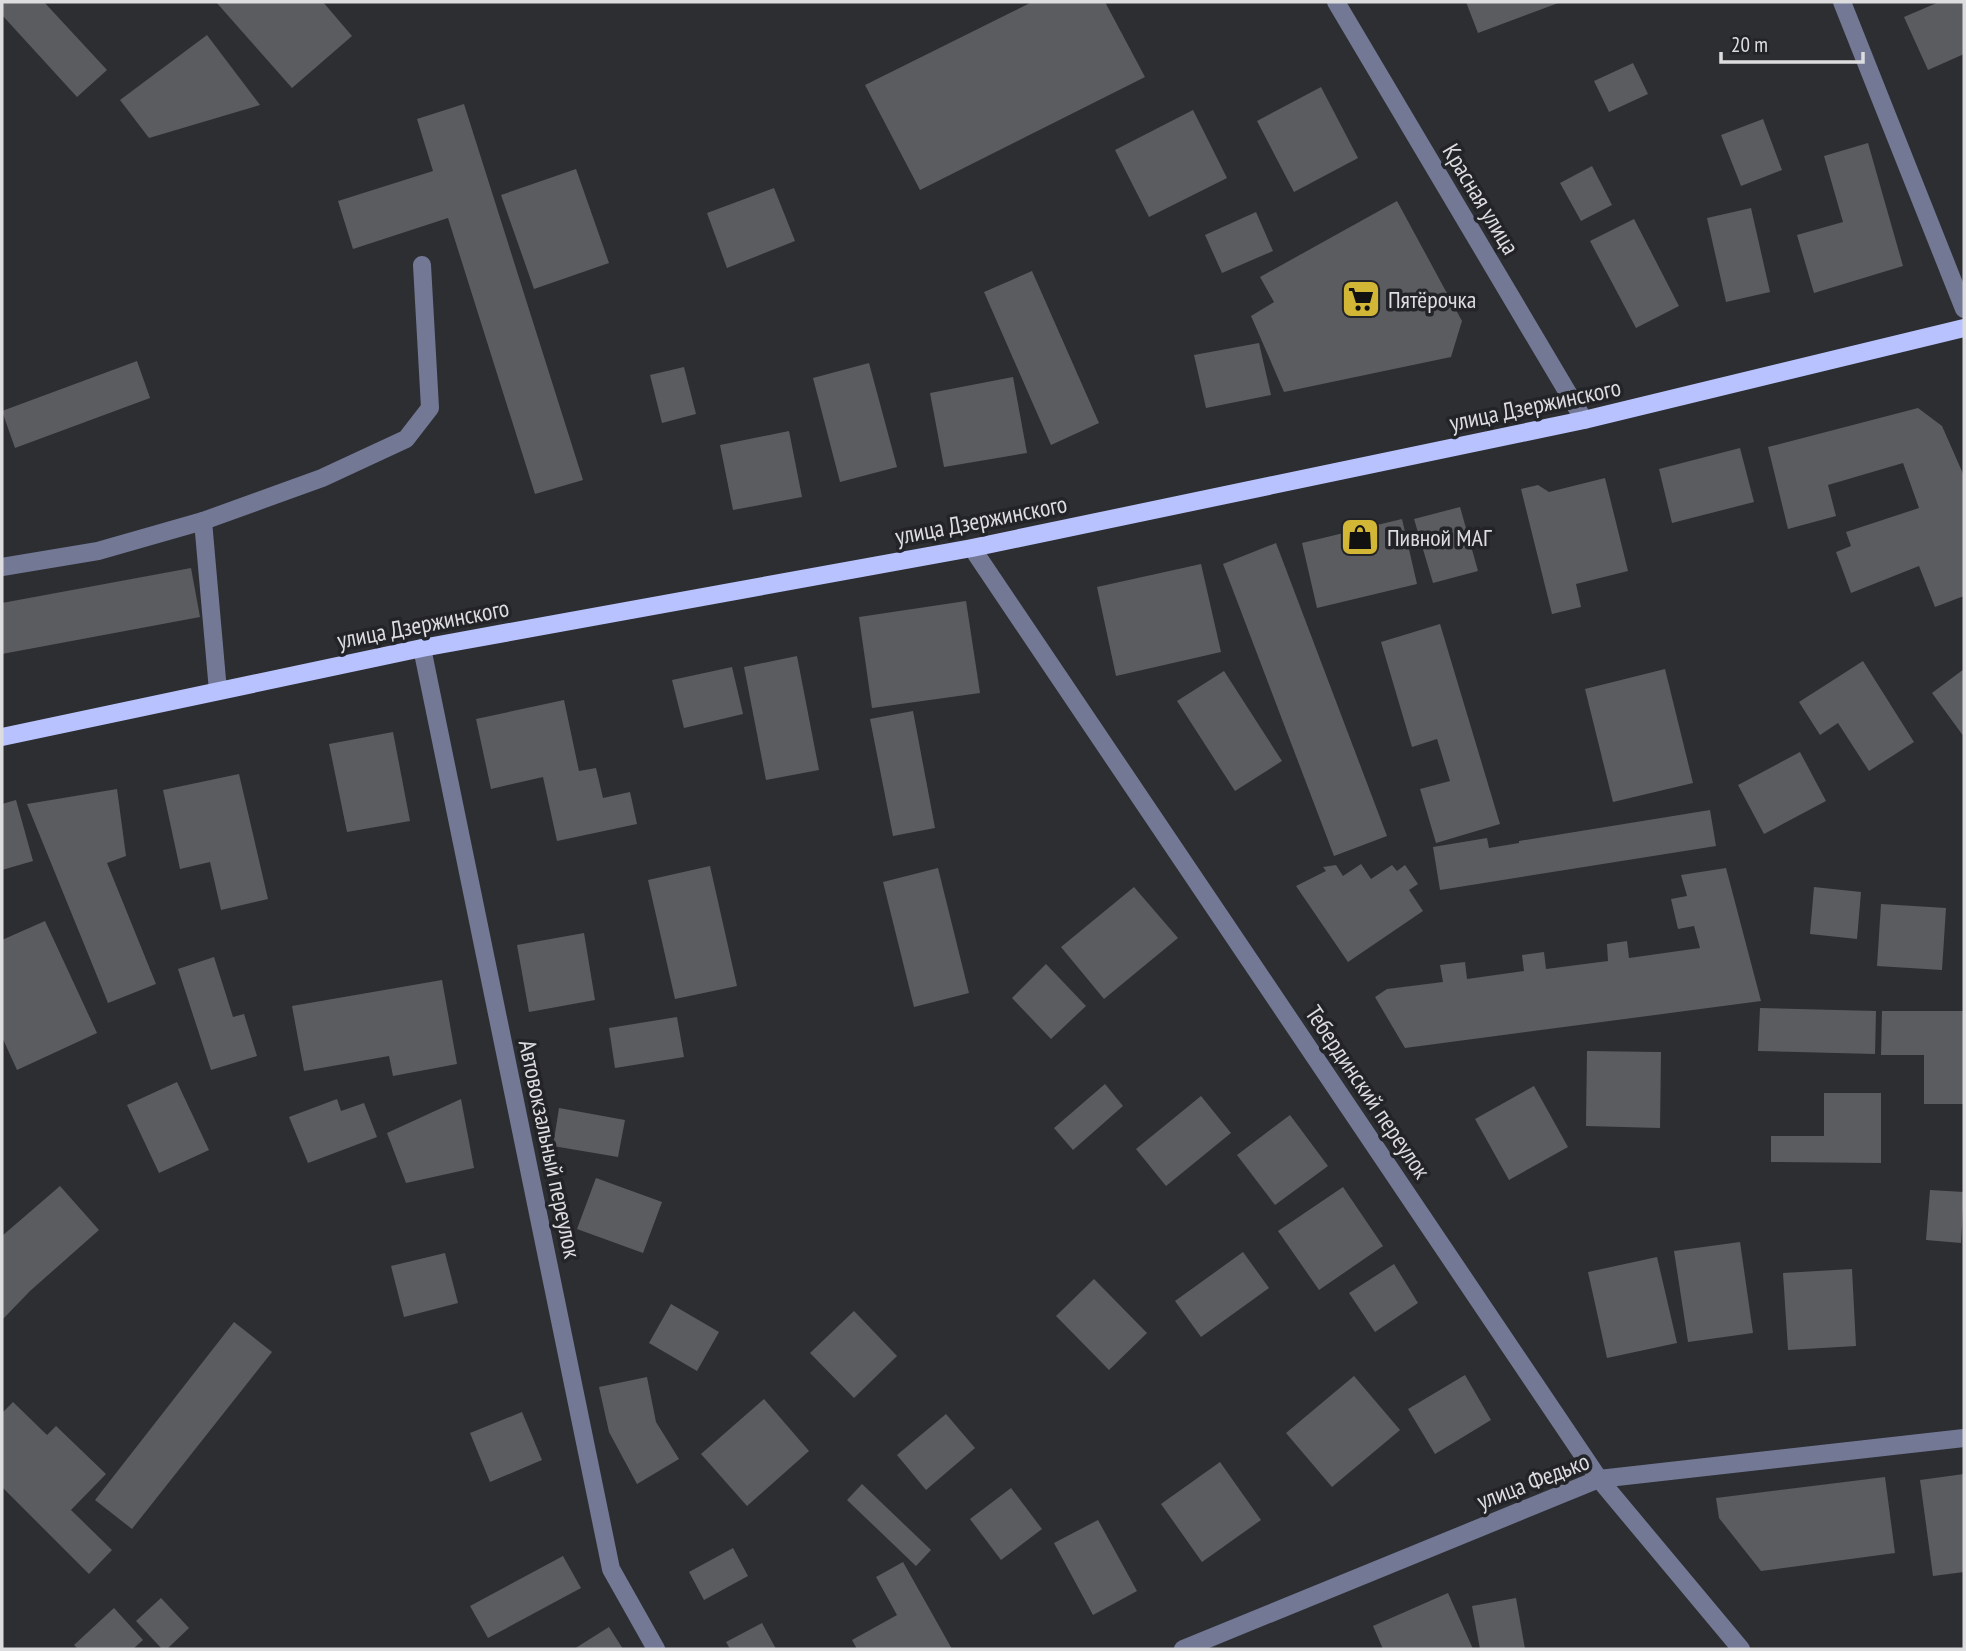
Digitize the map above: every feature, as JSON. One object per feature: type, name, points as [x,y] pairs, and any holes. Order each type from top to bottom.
[{"type":"main road","name":"улица Дзержинского","points":[[2,737],[422,648],[972,548],[1584,420],[1964,328]]},
{"type":"street","name":"Красная улица","points":[[1336,2],[1584,420]]},
{"type":"street","points":[[1842,2],[1964,309]]},
{"type":"street","points":[[2,567],[98,551],[203,521],[322,478],[406,439],[430,408],[422,265]]},
{"type":"street","points":[[203,521],[218,691]]},
{"type":"street","name":"Тебердинский переулок","points":[[972,548],[1599,1479],[1741,1649]]},
{"type":"street","name":"Автовокзальный переулок","points":[[422,648],[611,1569],[656,1649]]},
{"type":"street","name":"улица Федько","points":[[1182,1649],[1599,1479],[1964,1438]]},
{"type":"building","points":[[2,2],[44,2],[107,70],[77,97],[2,15]]},
{"type":"building","points":[[216,2],[323,2],[352,36],[292,88]]},
{"type":"building","points":[[1032,2],[1105,2],[1145,77],[920,190],[865,85]]},
{"type":"building","points":[[1466,2],[1561,2],[1478,33]]},
{"type":"building","points":[[1939,2],[1964,2],[1964,54],[1928,70],[1904,17]]},
{"type":"building","points":[[207,35],[260,105],[149,138],[120,100]]},
{"type":"building","points":[[1633,63],[1648,94],[1609,112],[1594,81]]},
{"type":"building","points":[[1321,87],[1358,158],[1294,192],[1257,121]]},
{"type":"building","points":[[464,104],[583,480],[535,494],[448,218],[353,249],[338,201],[433,171],[417,119]]},
{"type":"building","points":[[1193,110],[1227,178],[1149,217],[1115,150]]},
{"type":"building","points":[[1763,119],[1782,170],[1741,186],[1721,135]]},
{"type":"building","points":[[1868,143],[1903,266],[1814,293],[1797,235],[1843,222],[1824,156]]},
{"type":"building","points":[[1592,166],[1612,205],[1581,221],[1560,183]]},
{"type":"building","points":[[576,169],[609,263],[534,289],[501,195]]},
{"type":"building","points":[[774,188],[795,241],[727,268],[707,213]]},
{"type":"building","name":"Пятёрочка","points":[[1397,201],[1462,321],[1451,357],[1284,392],[1251,316],[1274,302],[1260,277]]},
{"type":"building","points":[[1751,208],[1770,292],[1726,302],[1707,218]]},
{"type":"building","points":[[1256,212],[1273,251],[1222,273],[1205,235]]},
{"type":"building","points":[[1634,219],[1679,306],[1636,328],[1590,241]]},
{"type":"building","points":[[1032,271],[1099,423],[1051,445],[984,292]]},
{"type":"building","points":[[1259,343],[1271,395],[1206,408],[1194,355]]},
{"type":"building","points":[[137,361],[150,398],[15,448],[2,411]]},
{"type":"building","points":[[869,363],[897,467],[840,482],[813,378]]},
{"type":"building","points":[[684,367],[696,414],[662,423],[650,375]]},
{"type":"building","points":[[1013,377],[1027,453],[944,467],[930,393]]},
{"type":"building","points":[[1918,408],[1942,426],[1964,476],[1964,596],[1935,607],[1919,566],[1851,593],[1836,552],[1851,546],[1846,532],[1919,508],[1903,463],[1828,485],[1836,516],[1788,529],[1768,447]]},
{"type":"building","points":[[789,431],[802,497],[733,510],[720,445]]},
{"type":"building","points":[[1740,448],[1754,502],[1672,523],[1659,469]]},
{"type":"building","points":[[1605,478],[1628,571],[1576,584],[1581,607],[1552,614],[1521,489],[1538,485],[1549,492]]},
{"type":"building","points":[[1460,507],[1478,571],[1433,583],[1414,519]]},
{"type":"building","points":[[1402,519],[1417,584],[1317,608],[1302,543]]},
{"type":"building","points":[[1276,543],[1387,836],[1334,856],[1223,564]]},
{"type":"building","points":[[1201,564],[1221,652],[1116,676],[1097,587]]},
{"type":"building","points":[[191,568],[200,617],[2,654],[2,603]]},
{"type":"building","points":[[966,601],[980,693],[872,708],[859,617]]},
{"type":"building","points":[[1440,624],[1500,824],[1436,843],[1420,789],[1450,781],[1437,739],[1412,747],[1381,642]]},
{"type":"building","points":[[797,656],[819,770],[766,780],[744,667]]},
{"type":"building","points":[[1863,661],[1914,742],[1869,771],[1838,723],[1820,735],[1799,702]]},
{"type":"building","points":[[732,667],[743,714],[684,728],[672,680]]},
{"type":"building","points":[[1665,669],[1693,783],[1613,802],[1585,689]]},
{"type":"building","points":[[1964,669],[1964,737],[1932,693]]},
{"type":"building","points":[[1224,671],[1282,761],[1235,791],[1177,701]]},
{"type":"building","points":[[564,700],[579,771],[596,768],[603,798],[630,792],[637,824],[557,841],[543,777],[491,789],[476,719]]},
{"type":"building","points":[[913,711],[935,828],[893,836],[870,719]]},
{"type":"building","points":[[393,732],[410,821],[347,832],[329,744]]},
{"type":"building","points":[[1800,752],[1826,801],[1764,834],[1738,785]]},
{"type":"building","points":[[239,774],[268,899],[221,910],[210,862],[180,869],[163,790]]},
{"type":"building","points":[[117,789],[126,856],[107,863],[156,984],[108,1003],[27,804]]},
{"type":"building","points":[[16,800],[33,861],[2,870],[2,804]]},
{"type":"building","points":[[1710,810],[1716,846],[1440,890],[1433,847],[1487,838],[1489,848]]},
{"type":"building","points":[[1361,864],[1371,879],[1392,865],[1397,871],[1405,865],[1418,884],[1409,890],[1423,911],[1348,962],[1296,886],[1326,871],[1323,867],[1336,865],[1343,876]]},
{"type":"building","points":[[710,866],[737,986],[675,999],[648,880]]},
{"type":"building","points":[[938,868],[969,993],[914,1007],[883,882]]},
{"type":"building","points":[[1726,868],[1761,1001],[1405,1048],[1375,997],[1387,989],[1443,982],[1440,965],[1465,962],[1467,979],[1524,971],[1522,955],[1544,952],[1546,969],[1608,961],[1607,944],[1627,941],[1629,958],[1700,948],[1694,926],[1678,929],[1671,899],[1687,896],[1681,875]]},
{"type":"building","points":[[1134,887],[1178,938],[1104,999],[1061,947]]},
{"type":"building","points":[[1814,887],[1861,892],[1857,939],[1810,934]]},
{"type":"building","points":[[1881,904],[1946,908],[1942,970],[1877,966]]},
{"type":"building","points":[[45,921],[97,1033],[17,1070],[2,1037],[2,940]]},
{"type":"building","points":[[584,933],[595,1000],[529,1012],[517,945]]},
{"type":"building","points":[[214,957],[233,1017],[244,1014],[257,1056],[211,1070],[178,969]]},
{"type":"building","points":[[1046,964],[1086,1006],[1051,1039],[1012,998]]},
{"type":"building","points":[[442,980],[457,1064],[393,1076],[389,1056],[304,1071],[292,1006]]},
{"type":"building","points":[[1760,1008],[1876,1011],[1875,1054],[1758,1051]]},
{"type":"building","points":[[1882,1011],[1964,1011],[1964,1104],[1924,1104],[1924,1055],[1881,1055]]},
{"type":"building","points":[[677,1017],[684,1057],[615,1068],[609,1028]]},
{"type":"building","points":[[1587,1051],[1661,1052],[1660,1128],[1586,1126]]},
{"type":"building","points":[[177,1082],[209,1150],[159,1173],[127,1105]]},
{"type":"building","points":[[1105,1084],[1123,1106],[1073,1150],[1054,1128]]},
{"type":"building","points":[[1534,1086],[1568,1147],[1509,1180],[1475,1119]]},
{"type":"building","points":[[1824,1093],[1881,1093],[1881,1163],[1771,1162],[1771,1136],[1824,1136]]},
{"type":"building","points":[[1201,1096],[1231,1133],[1166,1186],[1136,1149]]},
{"type":"building","points":[[337,1099],[341,1111],[364,1103],[377,1137],[308,1163],[289,1117]]},
{"type":"building","points":[[461,1099],[474,1168],[406,1183],[387,1133]]},
{"type":"building","points":[[559,1108],[625,1120],[618,1157],[553,1146]]},
{"type":"building","points":[[1290,1115],[1328,1166],[1275,1205],[1237,1155]]},
{"type":"building","points":[[596,1178],[662,1202],[643,1253],[577,1229]]},
{"type":"building","points":[[60,1186],[99,1230],[30,1291],[2,1320],[2,1236]]},
{"type":"building","points":[[1343,1187],[1383,1246],[1319,1290],[1278,1231]]},
{"type":"building","points":[[1930,1190],[1964,1192],[1961,1243],[1926,1240]]},
{"type":"building","points":[[1740,1242],[1753,1333],[1688,1342],[1674,1251]]},
{"type":"building","points":[[1243,1252],[1269,1288],[1201,1337],[1175,1301]]},
{"type":"building","points":[[445,1253],[458,1303],[404,1317],[391,1266]]},
{"type":"building","points":[[1657,1257],[1677,1343],[1607,1358],[1588,1272]]},
{"type":"building","points":[[1394,1264],[1418,1303],[1375,1332],[1349,1293]]},
{"type":"building","points":[[1852,1269],[1856,1346],[1788,1350],[1783,1273]]},
{"type":"building","points":[[1094,1279],[1147,1333],[1109,1370],[1056,1316]]},
{"type":"building","points":[[671,1304],[719,1332],[697,1371],[649,1343]]},
{"type":"building","points":[[854,1311],[897,1356],[854,1398],[810,1353]]},
{"type":"building","points":[[234,1322],[272,1352],[132,1529],[95,1500]]},
{"type":"building","points":[[1465,1375],[1491,1420],[1435,1454],[1408,1409]]},
{"type":"building","points":[[1354,1376],[1400,1430],[1332,1487],[1286,1433]]},
{"type":"building","points":[[647,1377],[656,1422],[679,1459],[637,1484],[609,1432],[599,1387]]},
{"type":"building","points":[[764,1399],[809,1451],[747,1506],[701,1454]]},
{"type":"building","points":[[13,1402],[47,1435],[56,1426],[106,1474],[71,1510],[112,1550],[89,1574],[2,1487],[2,1413]]},
{"type":"building","points":[[522,1412],[542,1460],[490,1482],[470,1433]]},
{"type":"building","points":[[946,1414],[975,1448],[926,1490],[897,1455]]},
{"type":"building","points":[[1220,1462],[1261,1520],[1202,1562],[1161,1504]]},
{"type":"building","points":[[1964,1474],[1964,1572],[1933,1576],[1920,1480]]},
{"type":"building","points":[[1885,1477],[1895,1553],[1761,1571],[1719,1518],[1716,1498]]},
{"type":"building","points":[[862,1484],[931,1550],[916,1566],[847,1500]]},
{"type":"building","points":[[1011,1488],[1042,1529],[1001,1560],[970,1519]]},
{"type":"building","points":[[1098,1520],[1137,1591],[1093,1615],[1054,1543]]},
{"type":"building","points":[[733,1548],[748,1576],[704,1600],[689,1572]]},
{"type":"building","points":[[563,1556],[581,1588],[488,1638],[470,1606]]},
{"type":"building","points":[[903,1562],[952,1649],[857,1649],[852,1640],[897,1615],[876,1577]]},
{"type":"building","points":[[1448,1593],[1473,1649],[1383,1649],[1373,1626]]},
{"type":"building","points":[[161,1598],[189,1628],[167,1649],[162,1649],[136,1621]]},
{"type":"building","points":[[1516,1598],[1525,1649],[1480,1649],[1472,1606]]},
{"type":"building","points":[[114,1608],[143,1640],[133,1649],[78,1649],[74,1645]]},
{"type":"building","points":[[762,1623],[776,1649],[730,1649],[726,1642]]},
{"type":"building","points":[[609,1627],[623,1649],[574,1649]]},
{"type":"place","name":"Пятёрочка","points":[[1361,299]]},
{"type":"place","name":"Пивной МАГ","points":[[1360,537]]}]
